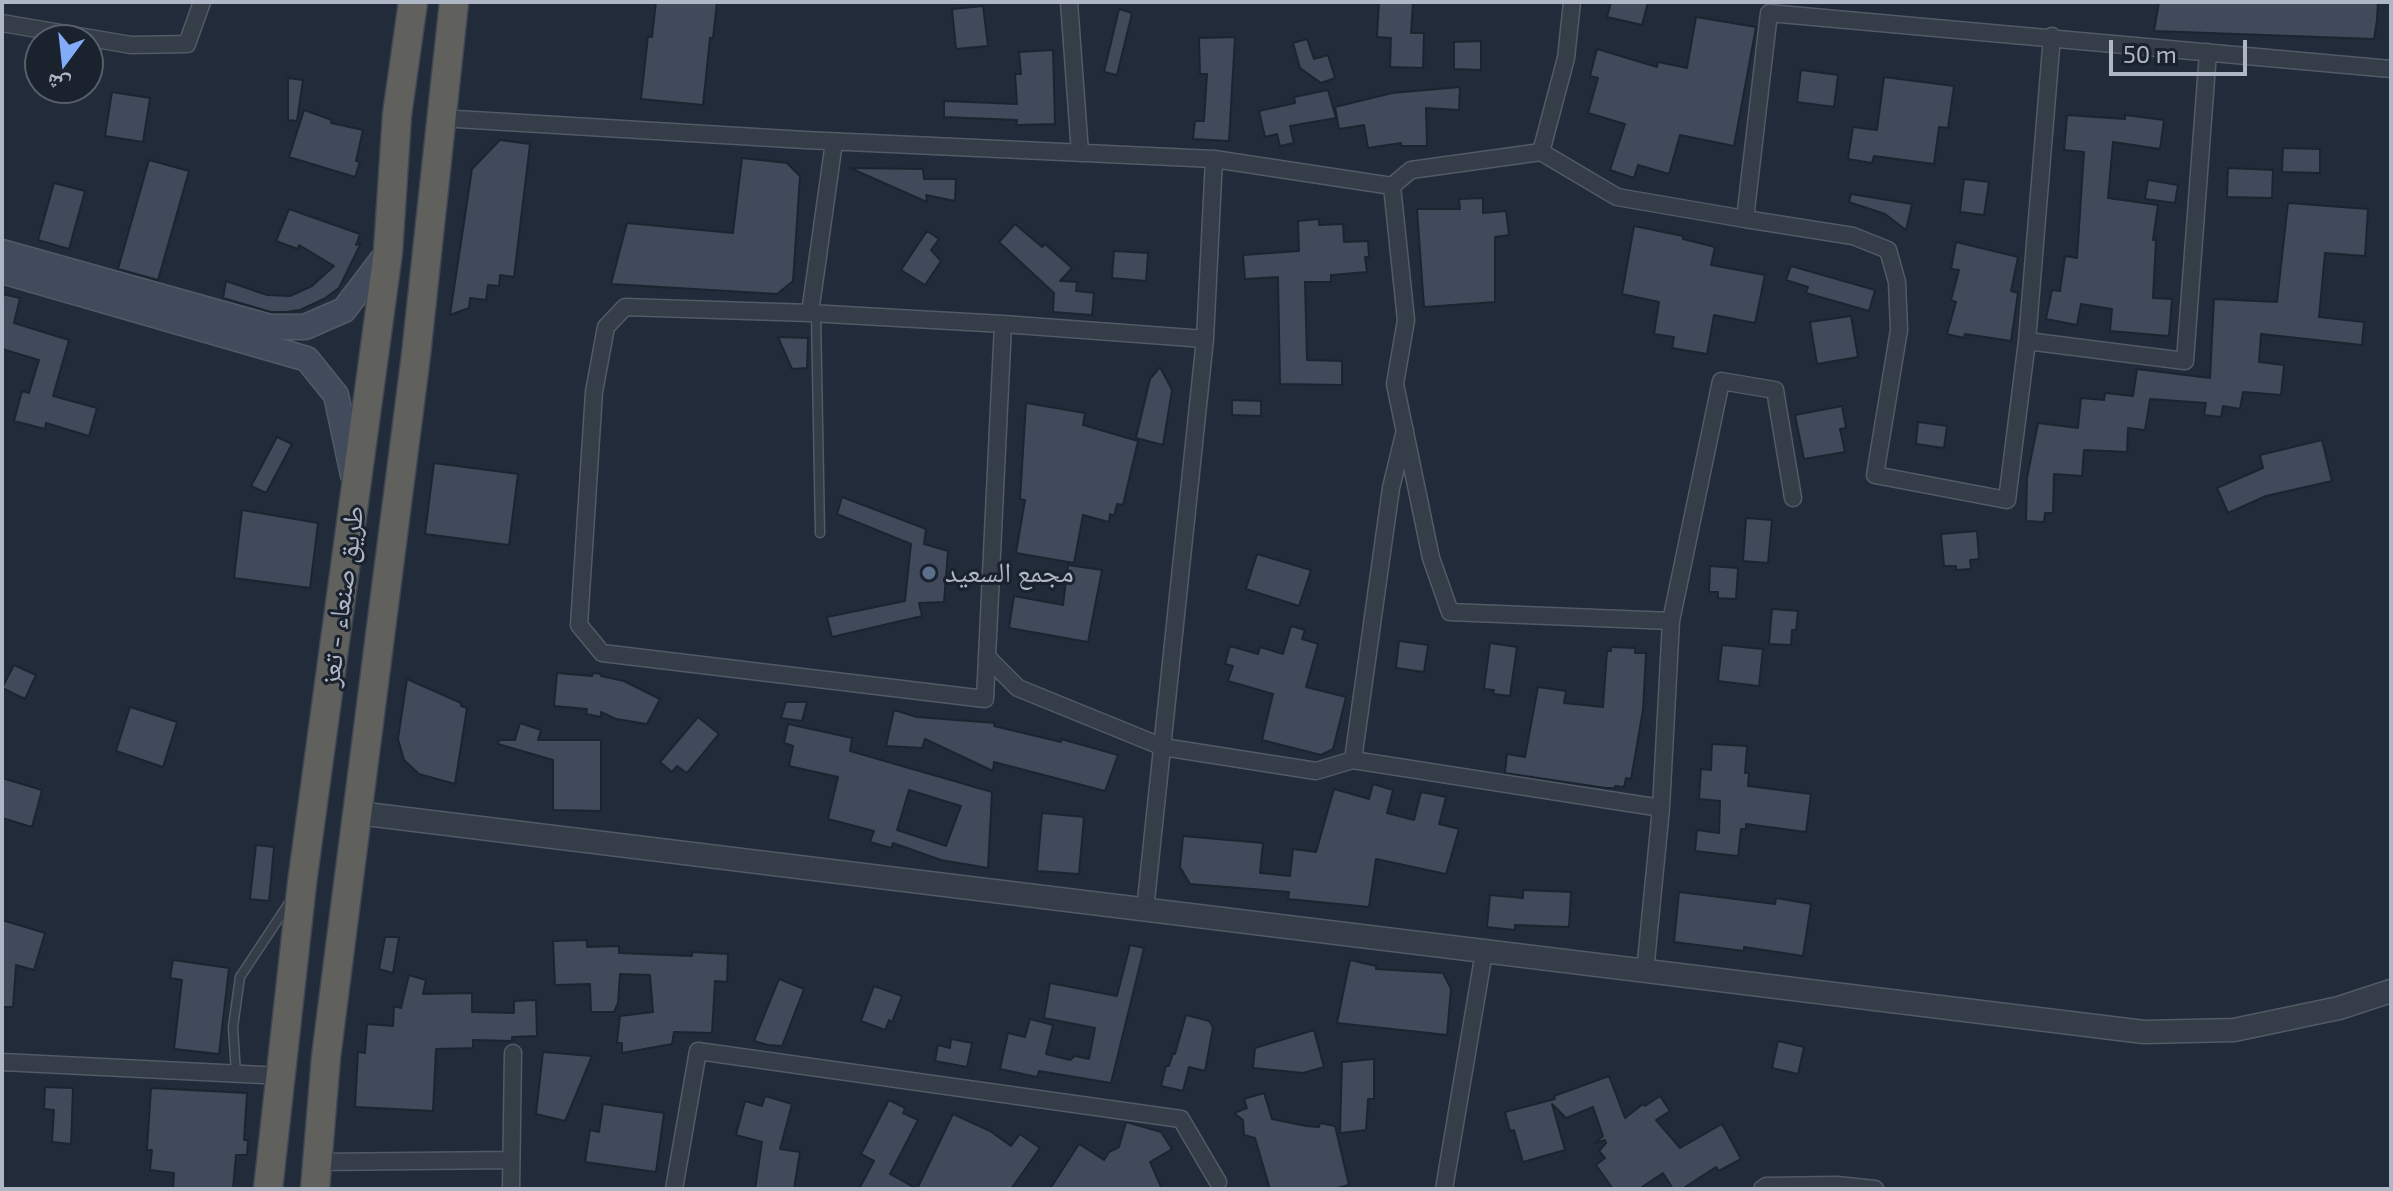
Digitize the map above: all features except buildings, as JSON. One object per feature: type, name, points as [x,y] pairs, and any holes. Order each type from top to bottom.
[{"type":"highway","name":"طريق صنعاء - تعز","points":[[268,1189],[283,1076],[302,883],[388,252],[397,115],[413,2]]},
{"type":"highway","name":"طريق صنعاء - تعز","points":[[316,1175],[326,1057],[416,355],[454,2]]},
{"type":"main road","points":[[2,252],[270,327],[305,327],[344,310],[388,252]]},
{"type":"main road","points":[[2,271],[307,359],[336,395],[356,490]]},
{"type":"street","points":[[2,23],[131,45],[187,44],[202,2]]},
{"type":"street","points":[[1069,2],[1080,153]]},
{"type":"street","points":[[1541,152],[1566,58],[1572,2]]},
{"type":"street","points":[[1745,219],[1769,13],[2052,36],[2391,69]]},
{"type":"street","points":[[440,118],[834,142],[1214,159],[1392,186],[1411,170],[1541,152],[1617,197],[1853,236],[1888,250],[1897,282],[1899,330],[1875,475],[2007,500],[2027,341],[2052,36]]},
{"type":"street","points":[[2027,341],[2185,361],[2208,52]]},
{"type":"street","points":[[813,313],[834,142]]},
{"type":"street","points":[[1145,910],[1205,339],[1214,159]]},
{"type":"street","points":[[1392,186],[1406,320],[1395,384],[1431,558],[1450,612],[1671,621]]},
{"type":"street","points":[[1003,324],[985,699],[602,653],[579,625],[594,392],[606,327],[625,307],[813,313],[1003,324],[1205,339]]},
{"type":"street","points":[[1645,972],[1661,808],[1671,621],[1721,381],[1775,390],[1793,498]]},
{"type":"street","points":[[1353,760],[1391,488],[1405,430]]},
{"type":"street","points":[[987,657],[1018,688],[1163,747],[1316,771],[1353,760],[1661,808]]},
{"type":"street","points":[[358,813],[2144,1032],[2234,1030],[2339,1008],[2391,991]]},
{"type":"street","points":[[1444,1189],[1484,952]]},
{"type":"street","points":[[674,1189],[698,1051],[1181,1119],[1217,1187]]},
{"type":"street","points":[[511,1189],[513,1053]]},
{"type":"street","points":[[2,1062],[283,1076]]},
{"type":"street","points":[[316,1175],[511,1160]]},
{"type":"street","points":[[1762,1189],[1766,1186],[1837,1185],[1875,1189]]},
{"type":"lane","points":[[813,313],[820,533]]},
{"type":"lane","points":[[236,1074],[233,1027],[240,977],[302,883]]},
{"type":"place","name":"مجمع السعيد","points":[[929,573]]}]
